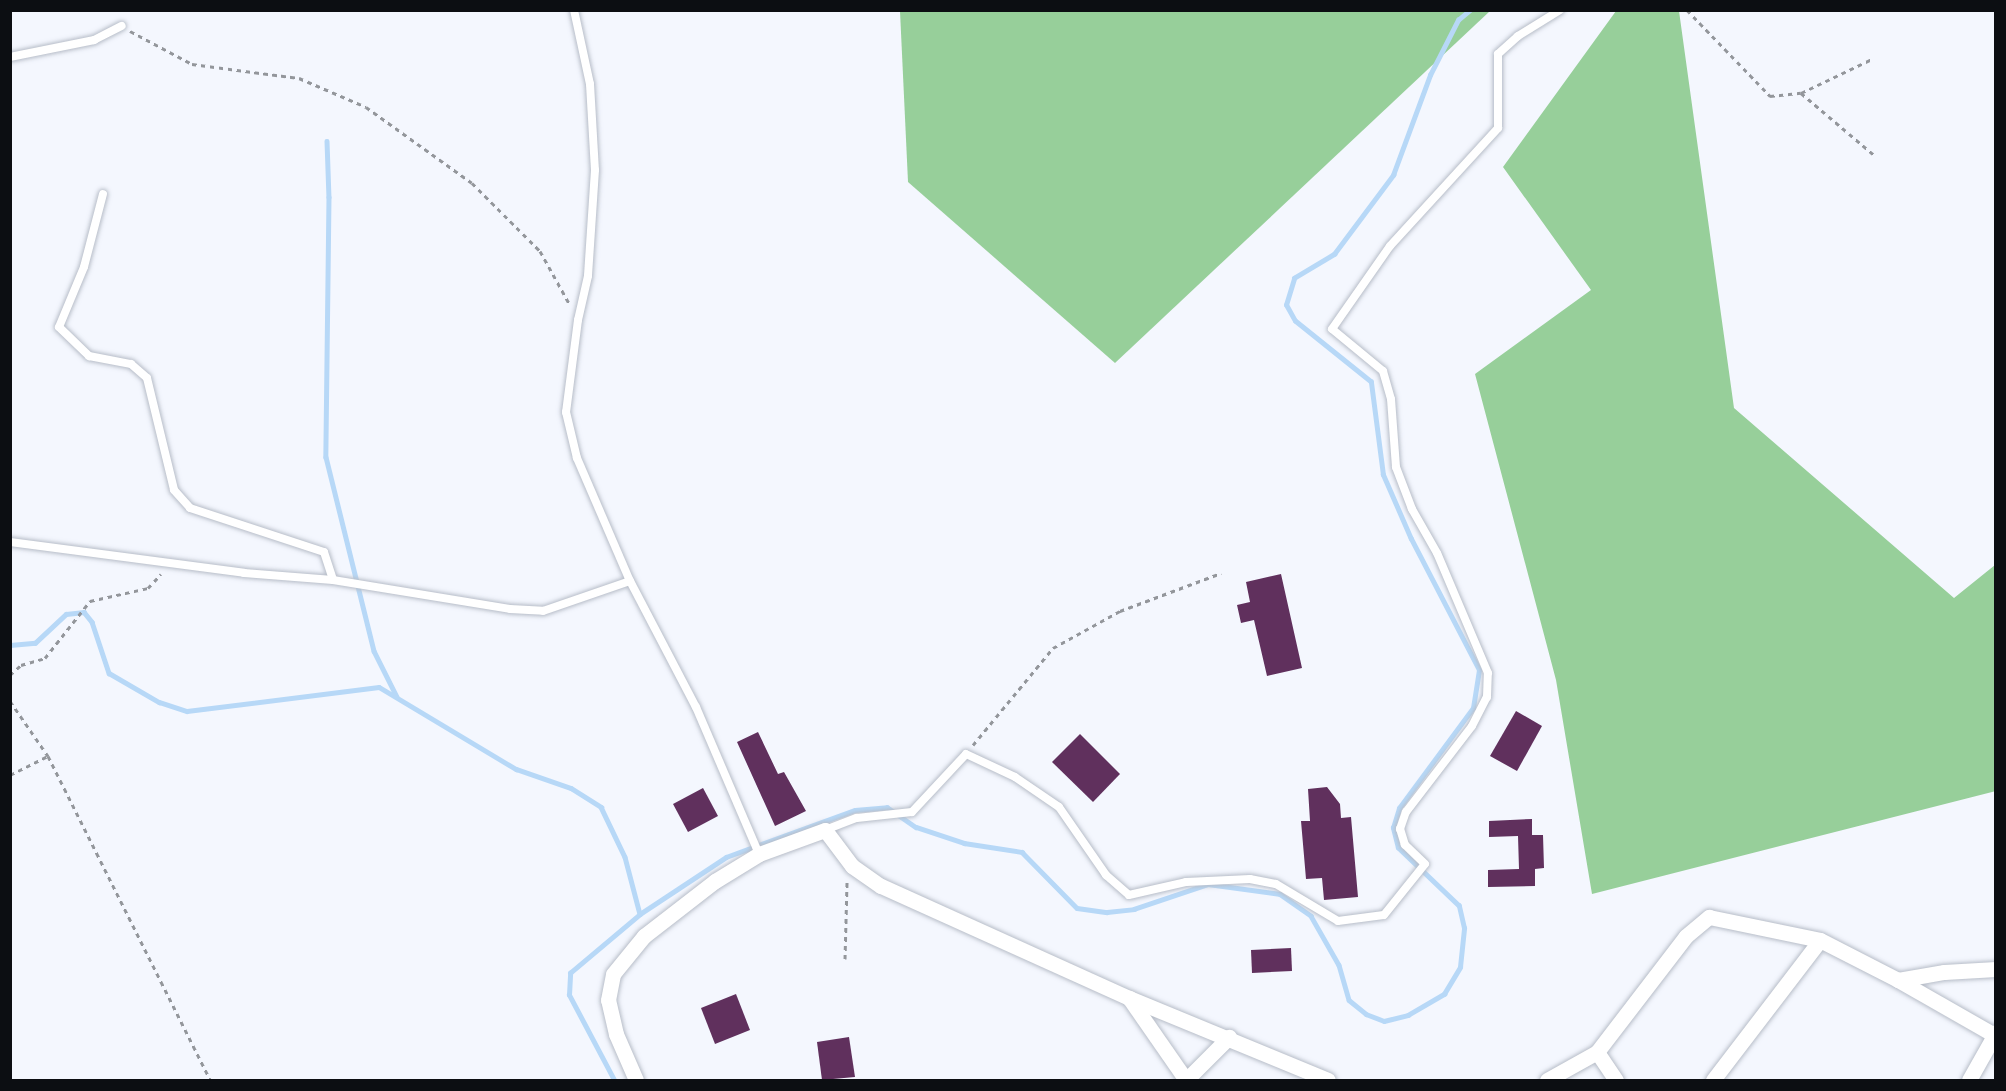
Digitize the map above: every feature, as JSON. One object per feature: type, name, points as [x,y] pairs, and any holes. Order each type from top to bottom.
[{"type":"street","points":[[636,1080],[616,1034],[610,1012],[608,1000],[613,974],[644,936],[681,905],[759,854],[825,830],[852,866],[891,891],[1129,998],[1229,1037],[1328,1080]]},
{"type":"street","points":[[1547,1080],[1597,1052],[1686,936],[1709,917],[1820,940],[1995,1034],[1969,1080]]},
{"type":"street","points":[[1713,1080],[1820,940]]},
{"type":"street","points":[[1898,980],[1944,972],[1995,969]]},
{"type":"street","points":[[1129,998],[1186,1080],[1229,1037]]},
{"type":"street","points":[[1597,1052],[1616,1080]]},
{"type":"lane","points":[[574,10],[590,84],[595,170],[588,276],[578,320],[566,412],[577,458],[630,581],[696,707],[759,854]]},
{"type":"lane","points":[[825,830],[857,818],[912,812],[966,754],[1015,777],[1059,807],[1106,875],[1129,895],[1185,882],[1250,879],[1276,884],[1338,921],[1384,915],[1425,864],[1405,844],[1400,829],[1406,812],[1472,726],[1487,697],[1488,673],[1437,553],[1412,509],[1396,467],[1391,399],[1383,371],[1332,329],[1390,246],[1498,128],[1498,54],[1518,36],[1560,10]]},
{"type":"lane","points":[[10,57],[94,40],[122,26]]},
{"type":"lane","points":[[103,194],[84,267],[59,327],[89,356],[130,364],[147,378],[174,490],[190,508],[324,552],[333,580]]},
{"type":"lane","points":[[10,542],[170,564],[333,580],[482,607],[543,611],[630,581]]},
{"type":"path","points":[[1687,10],[1770,96],[1801,93],[1872,59]]},
{"type":"path","points":[[122,26],[192,64],[299,78],[366,107],[472,183],[540,251],[578,320]]},
{"type":"path","points":[[1801,93],[1874,154]]},
{"type":"path","points":[[10,675],[21,665],[45,658],[90,601],[148,588],[170,564]]},
{"type":"path","points":[[966,754],[1053,648],[1129,607],[1221,573]]},
{"type":"path","points":[[10,701],[48,756],[210,1080]]},
{"type":"path","points":[[10,775],[48,756]]},
{"type":"path","points":[[845,959],[847,877],[852,866]]},
{"type":"green space","points":[[900,10],[1490,11],[1115,363],[908,182]]},
{"type":"green space","points":[[1616,11],[1679,11],[1734,408],[1954,598],[1995,565],[1996,791],[1592,894],[1556,680],[1475,374],[1591,290],[1503,167]]},
{"type":"building","points":[[1281,574],[1302,668],[1267,676],[1254,620],[1241,623],[1237,605],[1250,602],[1246,582]]},
{"type":"building","points":[[1516,711],[1542,726],[1517,771],[1490,756]]},
{"type":"building","points":[[758,732],[778,774],[784,772],[806,811],[775,826],[737,742]]},
{"type":"building","points":[[1080,734],[1120,774],[1093,802],[1052,762]]},
{"type":"building","points":[[1327,787],[1340,804],[1341,818],[1351,817],[1358,897],[1324,900],[1322,878],[1306,879],[1301,821],[1310,821],[1308,789]]},
{"type":"building","points":[[703,788],[718,816],[688,832],[673,804]]},
{"type":"building","points":[[1532,819],[1532,835],[1543,835],[1544,868],[1535,869],[1535,886],[1488,887],[1488,870],[1519,869],[1518,836],[1489,837],[1489,821]]},
{"type":"building","points":[[1291,948],[1292,971],[1252,973],[1251,950]]},
{"type":"building","points":[[736,994],[750,1030],[715,1044],[701,1008]]},
{"type":"building","points":[[849,1037],[855,1077],[822,1080],[817,1042]]},
{"type":"waterway","points":[[614,1080],[569,995],[570,973],[640,914],[726,857],[855,810],[887,807],[916,827],[964,843],[1022,852],[1077,908],[1107,912],[1134,909],[1208,884],[1280,894],[1311,916],[1339,965],[1349,1000],[1366,1014],[1384,1021],[1408,1015],[1444,994],[1460,967],[1464,928],[1459,906],[1398,848],[1393,828],[1399,808],[1473,708],[1479,670],[1411,539],[1383,475],[1371,382],[1295,321],[1286,305],[1294,278],[1334,254],[1393,175],[1430,75],[1458,20],[1470,10]]},
{"type":"waterway","points":[[327,141],[329,197],[326,457],[374,651],[397,697]]},
{"type":"waterway","points":[[10,645],[35,643],[66,614],[84,612],[92,622],[109,673],[159,702],[187,711],[379,687],[516,769],[571,788],[601,807],[625,857],[640,914]]}]
